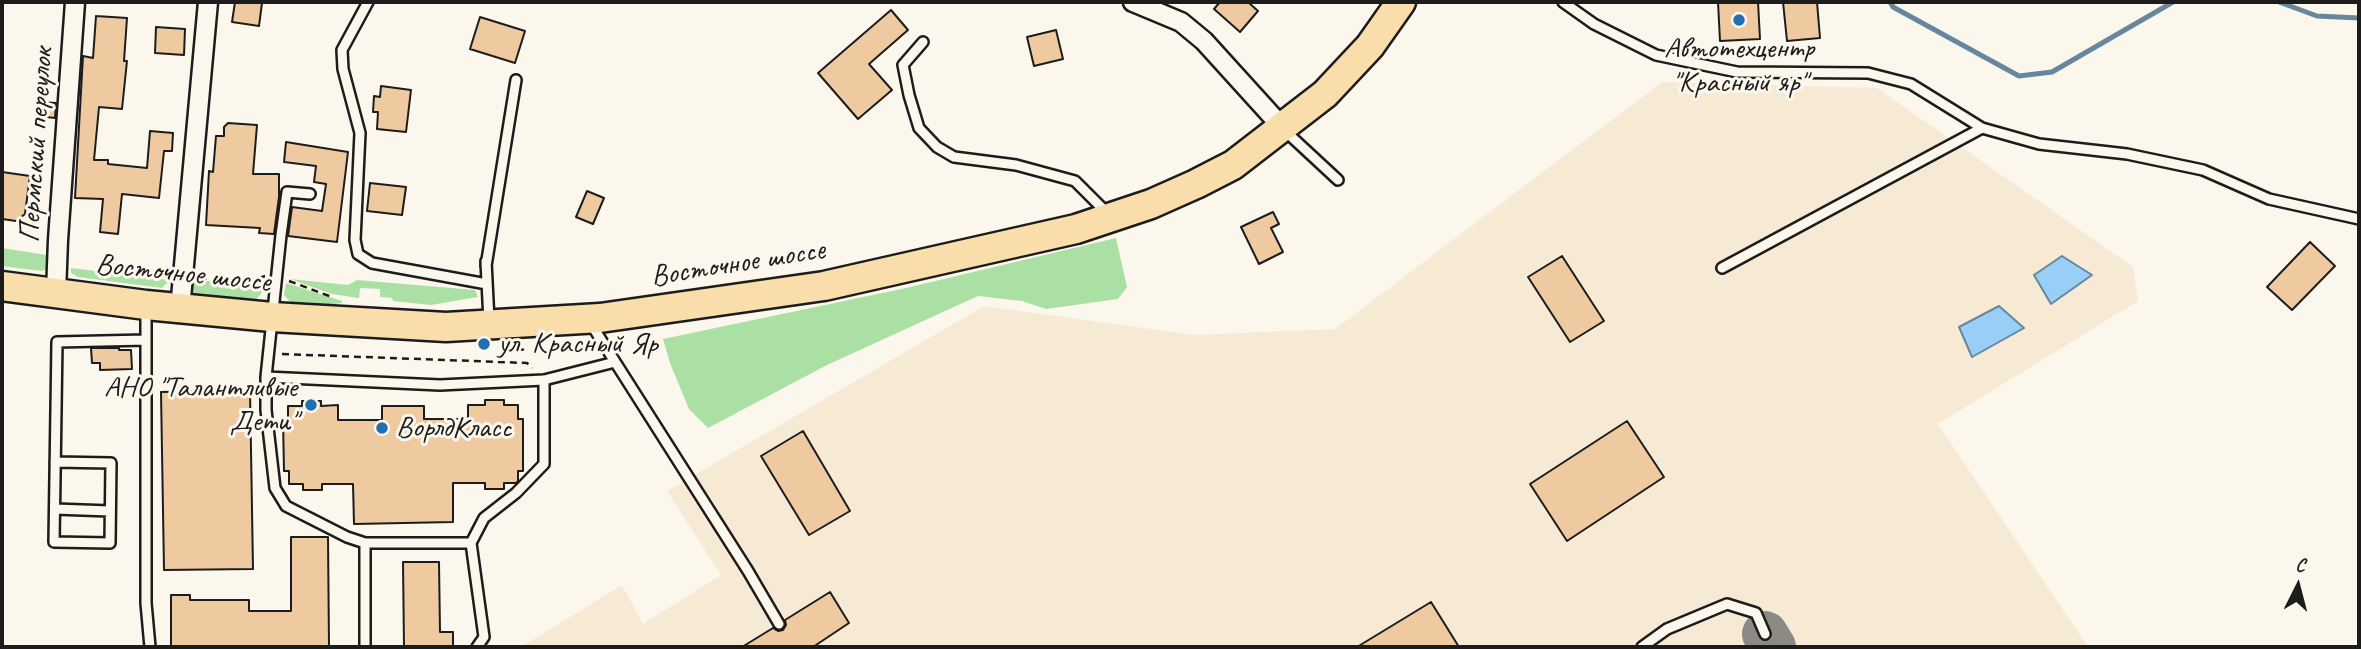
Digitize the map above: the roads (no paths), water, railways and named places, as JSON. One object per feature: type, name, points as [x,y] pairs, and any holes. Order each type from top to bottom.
[{"type":"main road","name":"Восточное шоссе","points":[[2,286],[180,309],[446,327],[588,319],[824,286],[1076,229],[1151,204],[1209,178],[1233,165],[1325,94],[1346,73],[1401,2]]},
{"type":"street","name":"Пермский переулок","points":[[56,293],[75,2]]},
{"type":"street","points":[[180,309],[208,2]]},
{"type":"street","points":[[1133,2],[1181,22],[1196,34],[1282,128]]},
{"type":"lane","points":[[368,2],[342,51],[343,69],[360,133],[355,240],[358,254],[372,263],[487,284]]},
{"type":"lane","points":[[1563,2],[1594,24],[1656,55],[1737,72],[1868,73],[1911,84],[1982,128],[2039,144],[2127,154],[2203,170],[2269,199],[2359,219]]},
{"type":"lane","points":[[923,42],[903,65],[919,128],[937,147],[954,157],[1016,165],[1075,181],[1112,217]]},
{"type":"lane","points":[[489,326],[486,262],[516,80]]},
{"type":"lane","points":[[1282,128],[1338,180]]},
{"type":"lane","points":[[1722,268],[1982,128]]},
{"type":"lane","points":[[310,194],[287,192],[276,276],[266,377],[266,410],[275,488],[286,506],[347,537],[365,543],[471,543]]},
{"type":"lane","points":[[146,305],[146,603],[150,647]]},
{"type":"lane","points":[[588,319],[779,624]]},
{"type":"lane","points":[[55,462],[111,463],[110,543],[54,542],[55,509],[55,462],[57,342],[146,340]]},
{"type":"lane","points":[[266,377],[440,385],[544,380],[615,362]]},
{"type":"lane","points":[[478,647],[484,637],[471,543],[484,518],[516,493],[544,464],[544,380]]},
{"type":"lane","points":[[55,509],[110,511]]},
{"type":"lane","points":[[365,543],[365,647]]},
{"type":"lane","points":[[1642,647],[1667,629],[1727,604],[1756,613],[1765,634]]},
{"type":"water","points":[[2062,256],[2092,275],[2051,304],[2034,275]]},
{"type":"water","points":[[1999,306],[2024,328],[1972,357],[1959,327]]},
{"type":"waterway","points":[[1890,2],[1893,7],[2019,76],[2052,72],[2173,2]]},
{"type":"waterway","points":[[2279,2],[2317,16],[2359,18]]},
{"type":"place","name":"Автотехцентр \"Красный яр\"","points":[[1739,20]]},
{"type":"place","name":"ул. Красный Яр","points":[[484,344]]},
{"type":"place","name":"АНО \"Талантливые Дети\"","points":[[311,405]]},
{"type":"place","name":"ВорлдКласс","points":[[382,428]]}]
